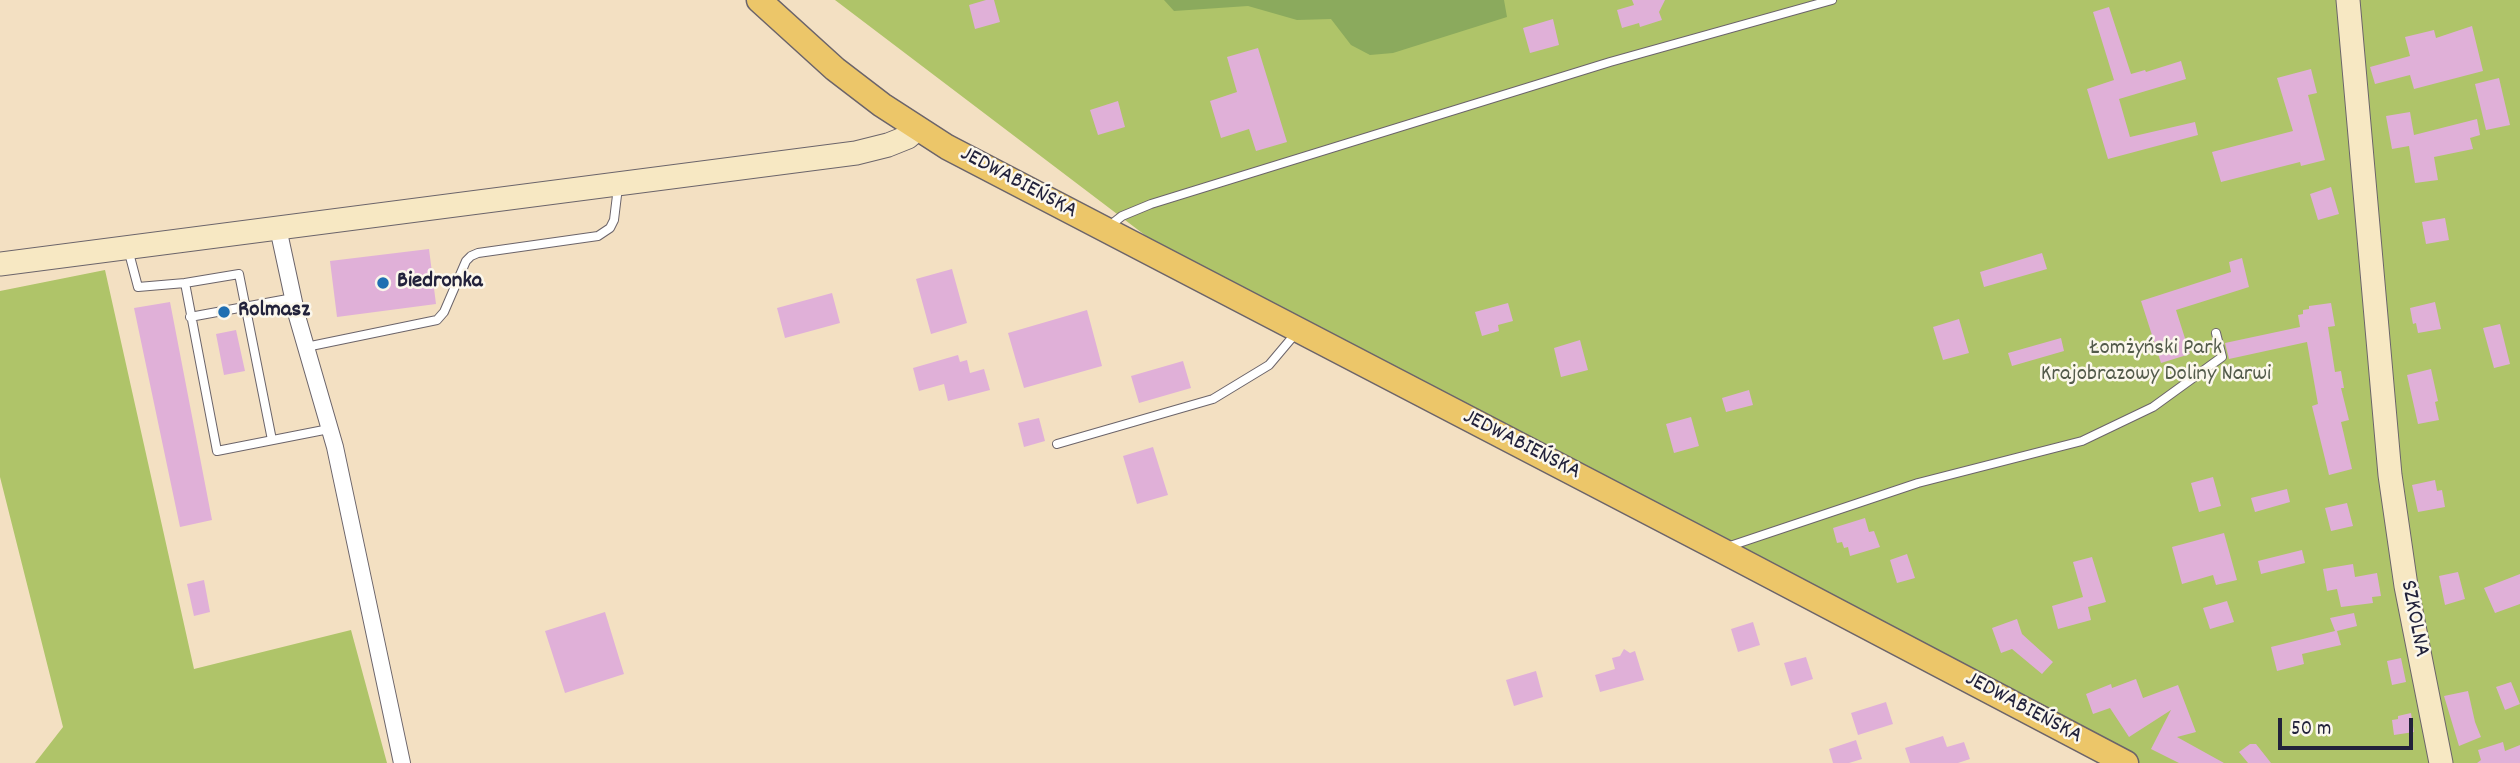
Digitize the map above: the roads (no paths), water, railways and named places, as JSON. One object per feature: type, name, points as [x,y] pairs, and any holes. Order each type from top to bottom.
[{"type":"main road","name":"JEDWABIEŃSKA","points":[[759,0],[835,69],[917,129],[984,167],[2126,763]]},
{"type":"main road","name":"SZKOLNA","points":[[2348,0],[2390,475],[2406,586],[2441,763]]},
{"type":"main road","points":[[0,264],[856,153],[888,145],[908,137],[917,129]]},
{"type":"street","points":[[278,228],[293,298],[330,429],[402,763]]},
{"type":"lane","points":[[1105,229],[1122,216],[1151,204],[1610,62],[1832,0]]},
{"type":"lane","points":[[306,346],[437,320],[471,256],[604,233],[614,220],[618,184]]},
{"type":"lane","points":[[127,247],[138,286],[185,283],[239,274],[272,440]]},
{"type":"lane","points":[[185,283],[217,451],[330,429]]},
{"type":"lane","points":[[190,317],[293,298]]},
{"type":"lane","points":[[1058,444],[1213,399],[1269,365],[1298,330]]},
{"type":"lane","points":[[1721,550],[1918,483],[2082,441],[2153,407],[2222,357],[2216,332]]},
{"type":"place","name":"Biedronka","points":[[383,283]]},
{"type":"place","name":"Rolmasz","points":[[224,312]]},
{"type":"park label","name":"Łomżyński Park Krajobrazowy Doliny Narwi","points":[[2156,363]]}]
